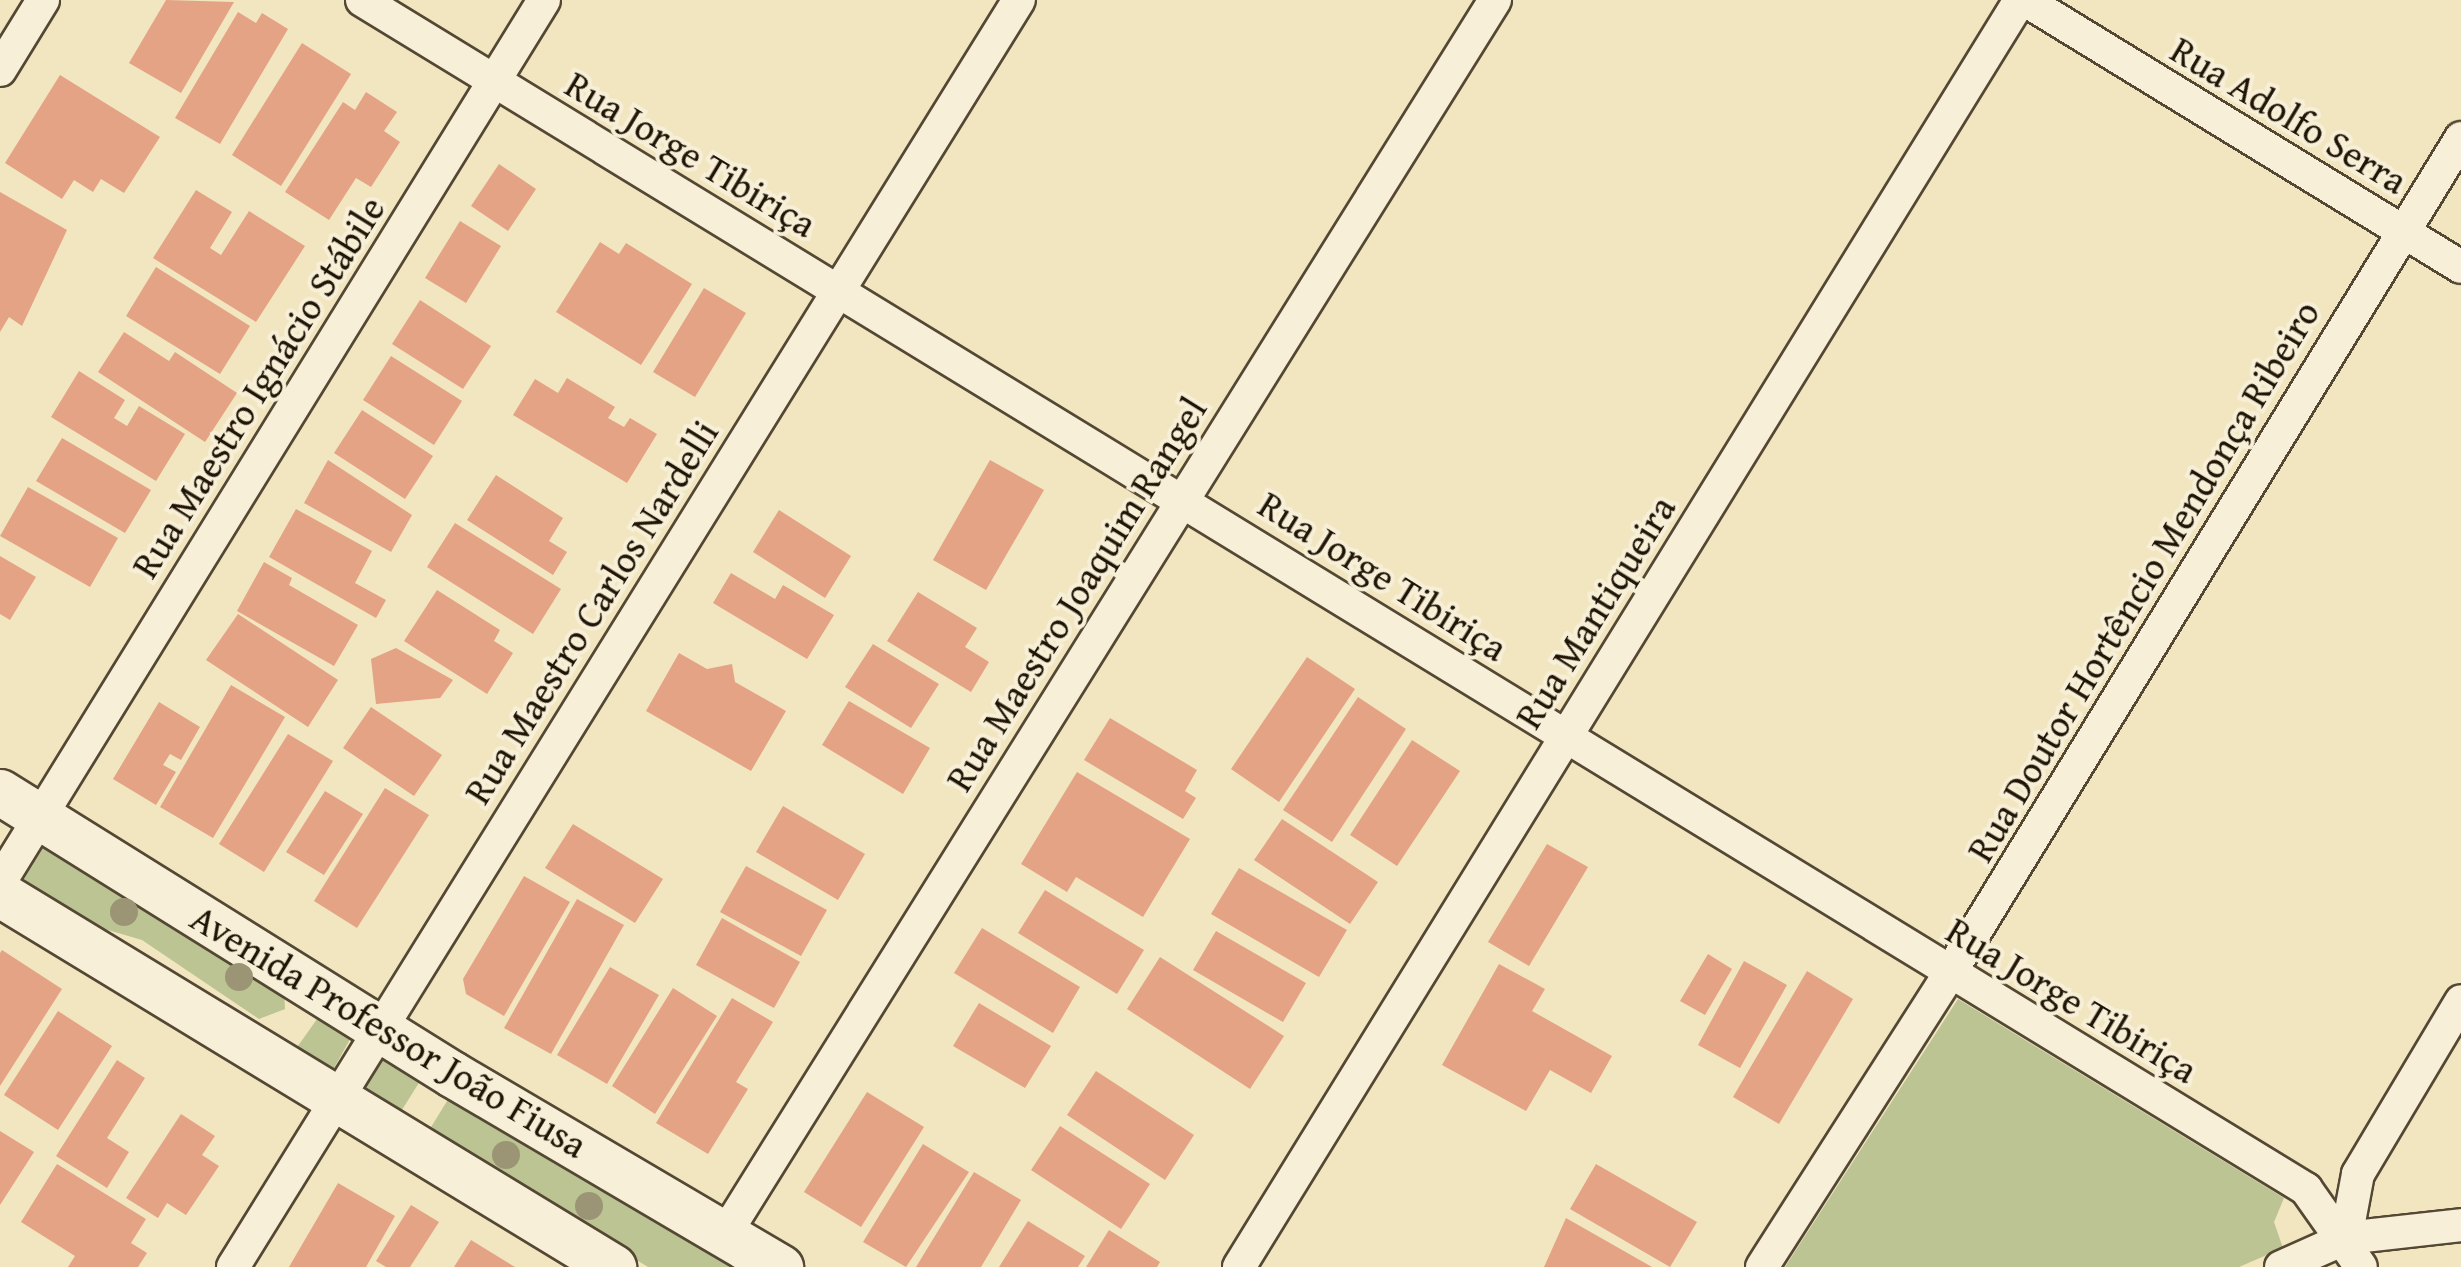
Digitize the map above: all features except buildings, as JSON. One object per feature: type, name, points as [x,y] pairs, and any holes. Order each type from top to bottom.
[{"type":"main road","name":"Avenida Professor João Fiusa","points":[[0,792],[377,1028],[727,1231],[780,1267]]},
{"type":"main road","points":[[0,894],[613,1267]]},
{"type":"street","points":[[0,70],[43,0]]},
{"type":"street","name":"Rua Jorge Tibiriça","points":[[362,0],[2306,1189],[2346,1238],[2361,1267]]},
{"type":"street","name":"Rua Maestro Ignácio Stábile","points":[[0,882],[544,0]]},
{"type":"street","name":"Rua Maestro Carlos Nardelli","points":[[233,1267],[377,1028],[1019,0]]},
{"type":"street","name":"Rua Maestro Joaquim Rangel","points":[[727,1231],[1495,0]]},
{"type":"street","name":"Rua Adolfo Serra","points":[[2022,0],[2461,267]]},
{"type":"street","name":"Rua Mantiqueira","points":[[1240,1267],[2022,0]]},
{"type":"street","name":"Rua Doutor Hortêncio Mendonça Ribeiro","points":[[1762,1267],[1950,972],[2461,138]]},
{"type":"street","points":[[2346,1238],[2358,1174],[2461,1001]]},
{"type":"street","points":[[2281,1267],[2346,1238],[2461,1225]]},
{"type":"green space","points":[[50,837],[284,988],[285,1009],[259,1019],[142,940],[84,923],[19,887]]},
{"type":"green space","points":[[1958,999],[2284,1198],[2274,1222],[2283,1248],[2239,1267],[1785,1267]]},
{"type":"green space","points":[[322,1012],[353,1034],[330,1075],[293,1053]]},
{"type":"green space","points":[[385,1053],[422,1078],[400,1113],[359,1089]]},
{"type":"green space","points":[[452,1093],[736,1267],[648,1267],[428,1132]]}]
